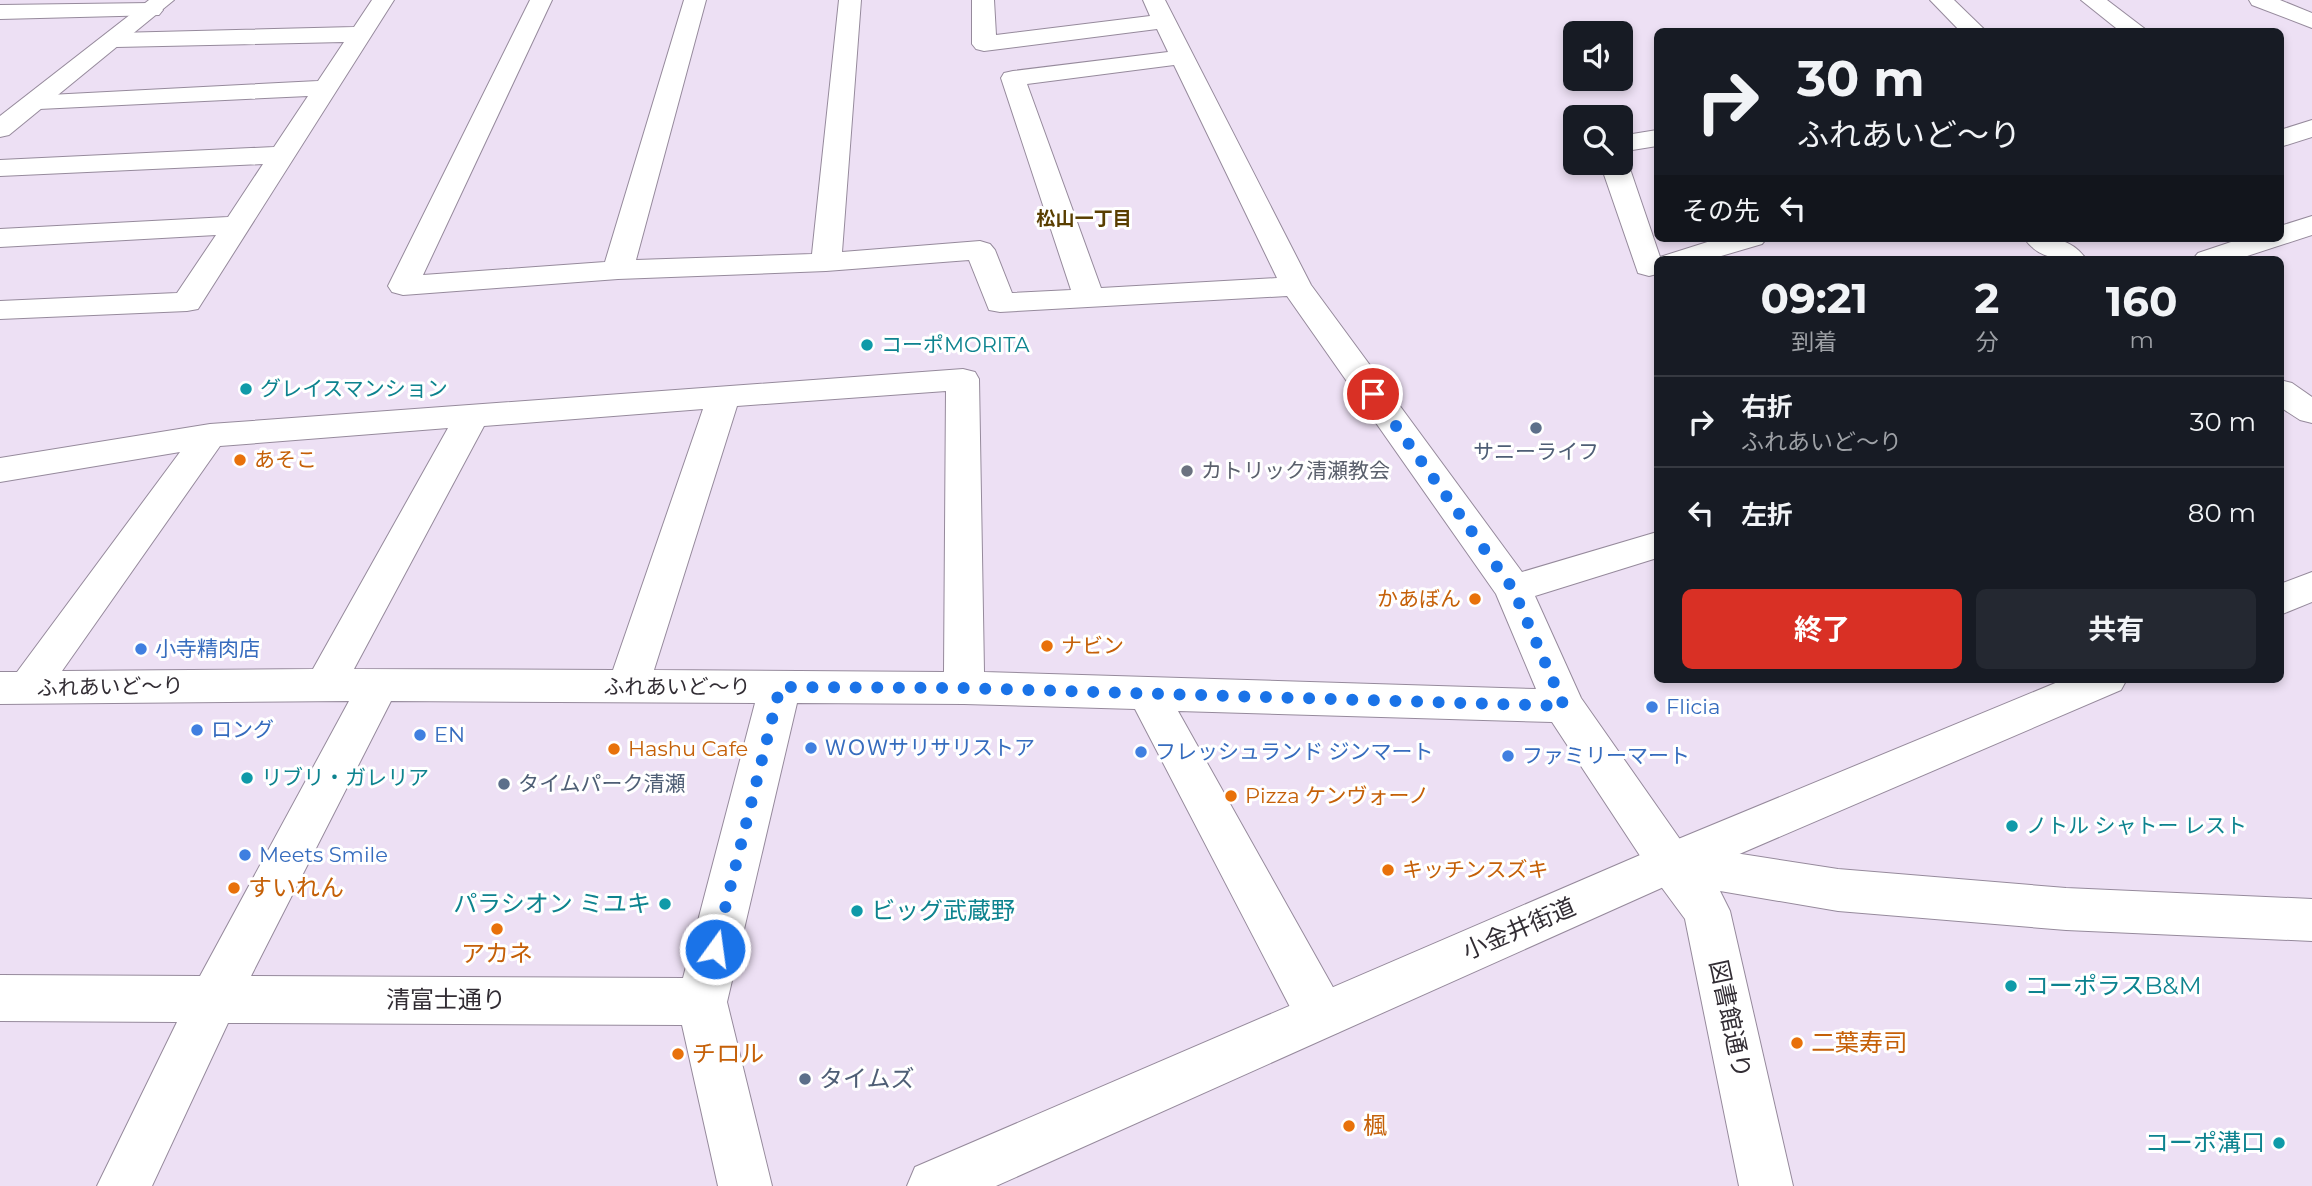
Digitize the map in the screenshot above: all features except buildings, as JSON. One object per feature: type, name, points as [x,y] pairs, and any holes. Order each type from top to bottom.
[{"type":"street","points":[[0,310],[187,302],[383,0]]},
{"type":"street","points":[[541,0],[403,286],[618,270],[826,262],[980,250],[1000,303],[1296,286]]},
{"type":"street","points":[[618,270],[695,0]]},
{"type":"street","points":[[826,262],[850,0]]},
{"type":"street","points":[[983,0],[984,44],[1160,11]]},
{"type":"street","points":[[1941,0],[1971,28]]},
{"type":"street","points":[[2092,0],[2131,28]]},
{"type":"street","points":[[2260,0],[2312,21]]},
{"type":"street","points":[[0,12],[157,5]]},
{"type":"street","points":[[0,129],[39,101],[157,5]]},
{"type":"street","name":"図書館通り","points":[[1160,11],[1296,286],[1513,589],[1564,706],[1670,863],[1707,911],[1766,1186]]},
{"type":"street","points":[[116,40],[362,34]]},
{"type":"street","points":[[1089,298],[1013,78],[1182,57]]},
{"type":"street","points":[[39,101],[326,88]]},
{"type":"street","points":[[1633,142],[1654,138]]},
{"type":"street","points":[[0,168],[284,155]]},
{"type":"street","points":[[1618,175],[1649,267],[1654,266]]},
{"type":"street","points":[[0,238],[239,225]]},
{"type":"street","points":[[2284,235],[2312,225]]},
{"type":"street","points":[[1689,256],[1738,242]]},
{"type":"street","points":[[2045,242],[2066,256]]},
{"type":"street","points":[[2217,256],[2261,242]]},
{"type":"street","points":[[0,470],[210,435],[472,414],[723,399],[963,379],[964,688]]},
{"type":"street","points":[[2284,394],[2312,412]]},
{"type":"street","points":[[628,687],[723,399]]},
{"type":"street","points":[[325,685],[472,414]]},
{"type":"street","points":[[14,688],[210,435]]},
{"type":"street","points":[[1513,589],[1654,546]]},
{"type":"street","name":"小金井街道","points":[[934,1186],[1670,863],[2098,683]]},
{"type":"street","name":"ふれあいど～り","points":[[14,688],[325,685],[964,688],[1149,696],[1564,706]]},
{"type":"street","points":[[124,1186],[214,999],[379,685]]},
{"type":"street","points":[[745,1186],[702,1002],[780,687]]},
{"type":"street","points":[[1149,696],[1321,1015]]},
{"type":"street","points":[[1670,863],[1851,891],[2066,909],[2312,920]]},
{"type":"street","name":"清富士通り","points":[[0,998],[702,1002]]},
{"type":"place","name":"コーポMORITA","points":[[867,345]]},
{"type":"place","name":"グレイスマンション","points":[[246,389]]},
{"type":"place","name":"サニーライフ","points":[[1536,428]]},
{"type":"place","name":"あそこ","points":[[240,460]]},
{"type":"place","name":"カトリック清瀬教会","points":[[1187,471]]},
{"type":"place","name":"かあぼん","points":[[1475,599]]},
{"type":"place","name":"ナビン","points":[[1047,646]]},
{"type":"place","name":"小寺精肉店","points":[[141,649]]},
{"type":"place","name":"Flicia","points":[[1652,707]]},
{"type":"place","name":"ロング","points":[[197,730]]},
{"type":"place","name":"EN","points":[[420,735]]},
{"type":"place","name":"ＷＯＷサリサリストア","points":[[811,748]]},
{"type":"place","name":"Hashu Cafe","points":[[614,749]]},
{"type":"place","name":"フレッシュランド ジンマート","points":[[1141,752]]},
{"type":"place","name":"ファミリーマート","points":[[1508,756]]},
{"type":"place","name":"リブリ・ガレリア","points":[[247,778]]},
{"type":"place","name":"タイムパーク清瀬","points":[[504,784]]},
{"type":"place","name":"Pizza ケンヴォーノ","points":[[1231,796]]},
{"type":"place","name":"ノトル シャトー レスト","points":[[2012,826]]},
{"type":"place","name":"Meets Smile","points":[[245,855]]},
{"type":"place","name":"キッチンスズキ","points":[[1388,870]]},
{"type":"place","name":"すいれん","points":[[234,888]]},
{"type":"place","name":"パラシオン ミユキ","points":[[665,904]]},
{"type":"place","name":"ビッグ武蔵野","points":[[857,911]]},
{"type":"place","name":"アカネ","points":[[497,929]]},
{"type":"place","name":"コーポラスB&M","points":[[2011,986]]},
{"type":"place","name":"二葉寿司","points":[[1797,1043]]},
{"type":"place","name":"チロル","points":[[678,1054]]},
{"type":"place","name":"タイムズ","points":[[805,1079]]},
{"type":"place","name":"楓","points":[[1349,1126]]},
{"type":"place","name":"コーポ溝口","points":[[2279,1143]]},
{"type":"district","name":"松山一丁目","points":[[1084,218]]},
{"type":"route","points":[[715,949],[780,687],[964,688],[1149,696],[1564,706],[1513,589],[1373,394]]}]
